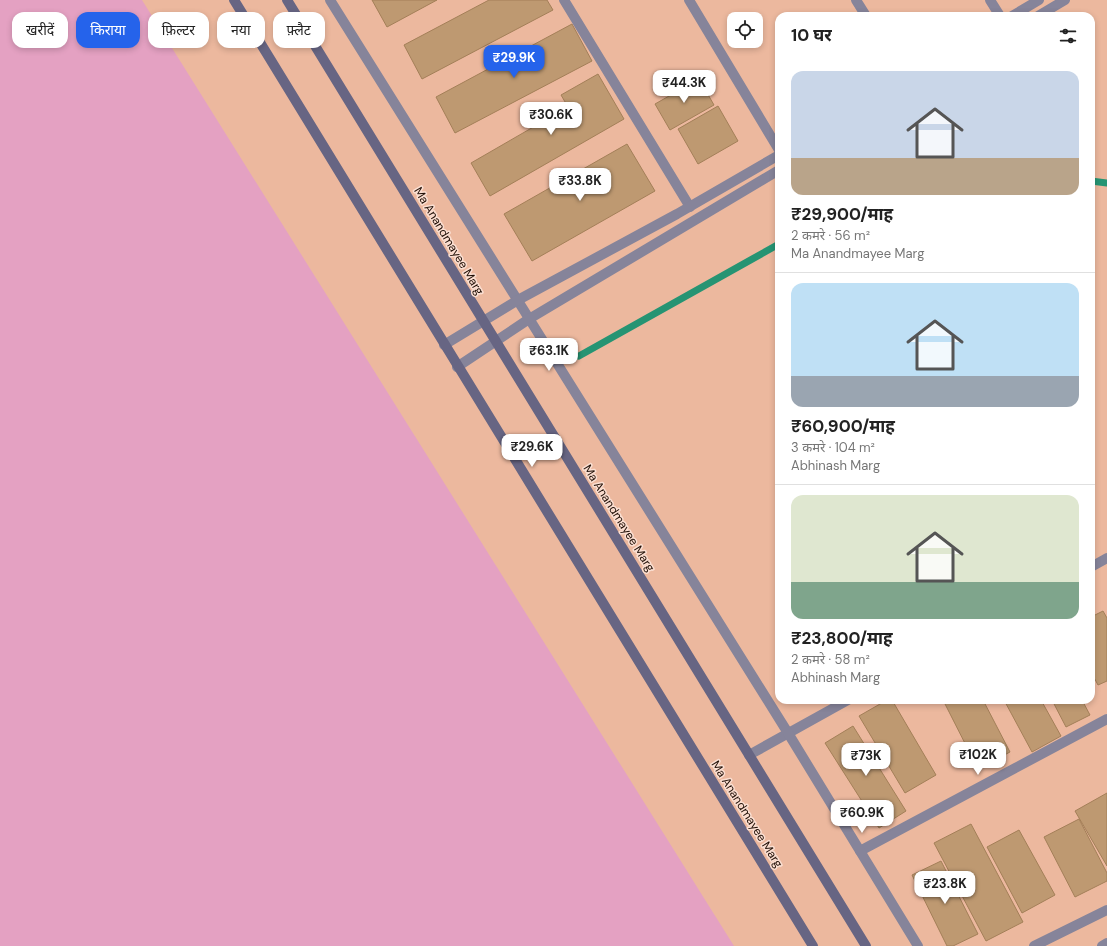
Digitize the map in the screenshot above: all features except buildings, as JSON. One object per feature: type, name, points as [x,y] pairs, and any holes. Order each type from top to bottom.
[{"type":"main road","name":"Ma Anandmayee Marg","points":[[234,0],[457,367],[813,946]]},
{"type":"main road","name":"Ma Anandmayee Marg","points":[[287,0],[482,321],[866,946]]},
{"type":"street","points":[[330,0],[788,733],[918,946]]},
{"type":"street","points":[[564,0],[690,207]]},
{"type":"street","points":[[689,0],[775,143]]},
{"type":"street","points":[[856,0],[864,12]]},
{"type":"street","points":[[990,0],[998,12]]},
{"type":"street","points":[[1019,12],[1039,0]]},
{"type":"street","points":[[1045,12],[1065,0]]},
{"type":"street","points":[[444,345],[518,300],[690,207],[775,157]]},
{"type":"street","points":[[457,367],[529,319],[775,172]]},
{"type":"street","points":[[1095,565],[1107,558]]},
{"type":"street","points":[[749,755],[841,704]]},
{"type":"street","points":[[860,851],[1107,719]]},
{"type":"street","points":[[1034,946],[1107,910]]},
{"type":"street","points":[[1102,946],[1107,943]]},
{"type":"shaded area","points":[[0,0],[142,0],[150,12],[148,12],[148,48],[172,48],[734,946],[0,946]]},
{"type":"waterway","points":[[1095,182],[1107,183]]},
{"type":"waterway","points":[[579,356],[775,246]]}]
